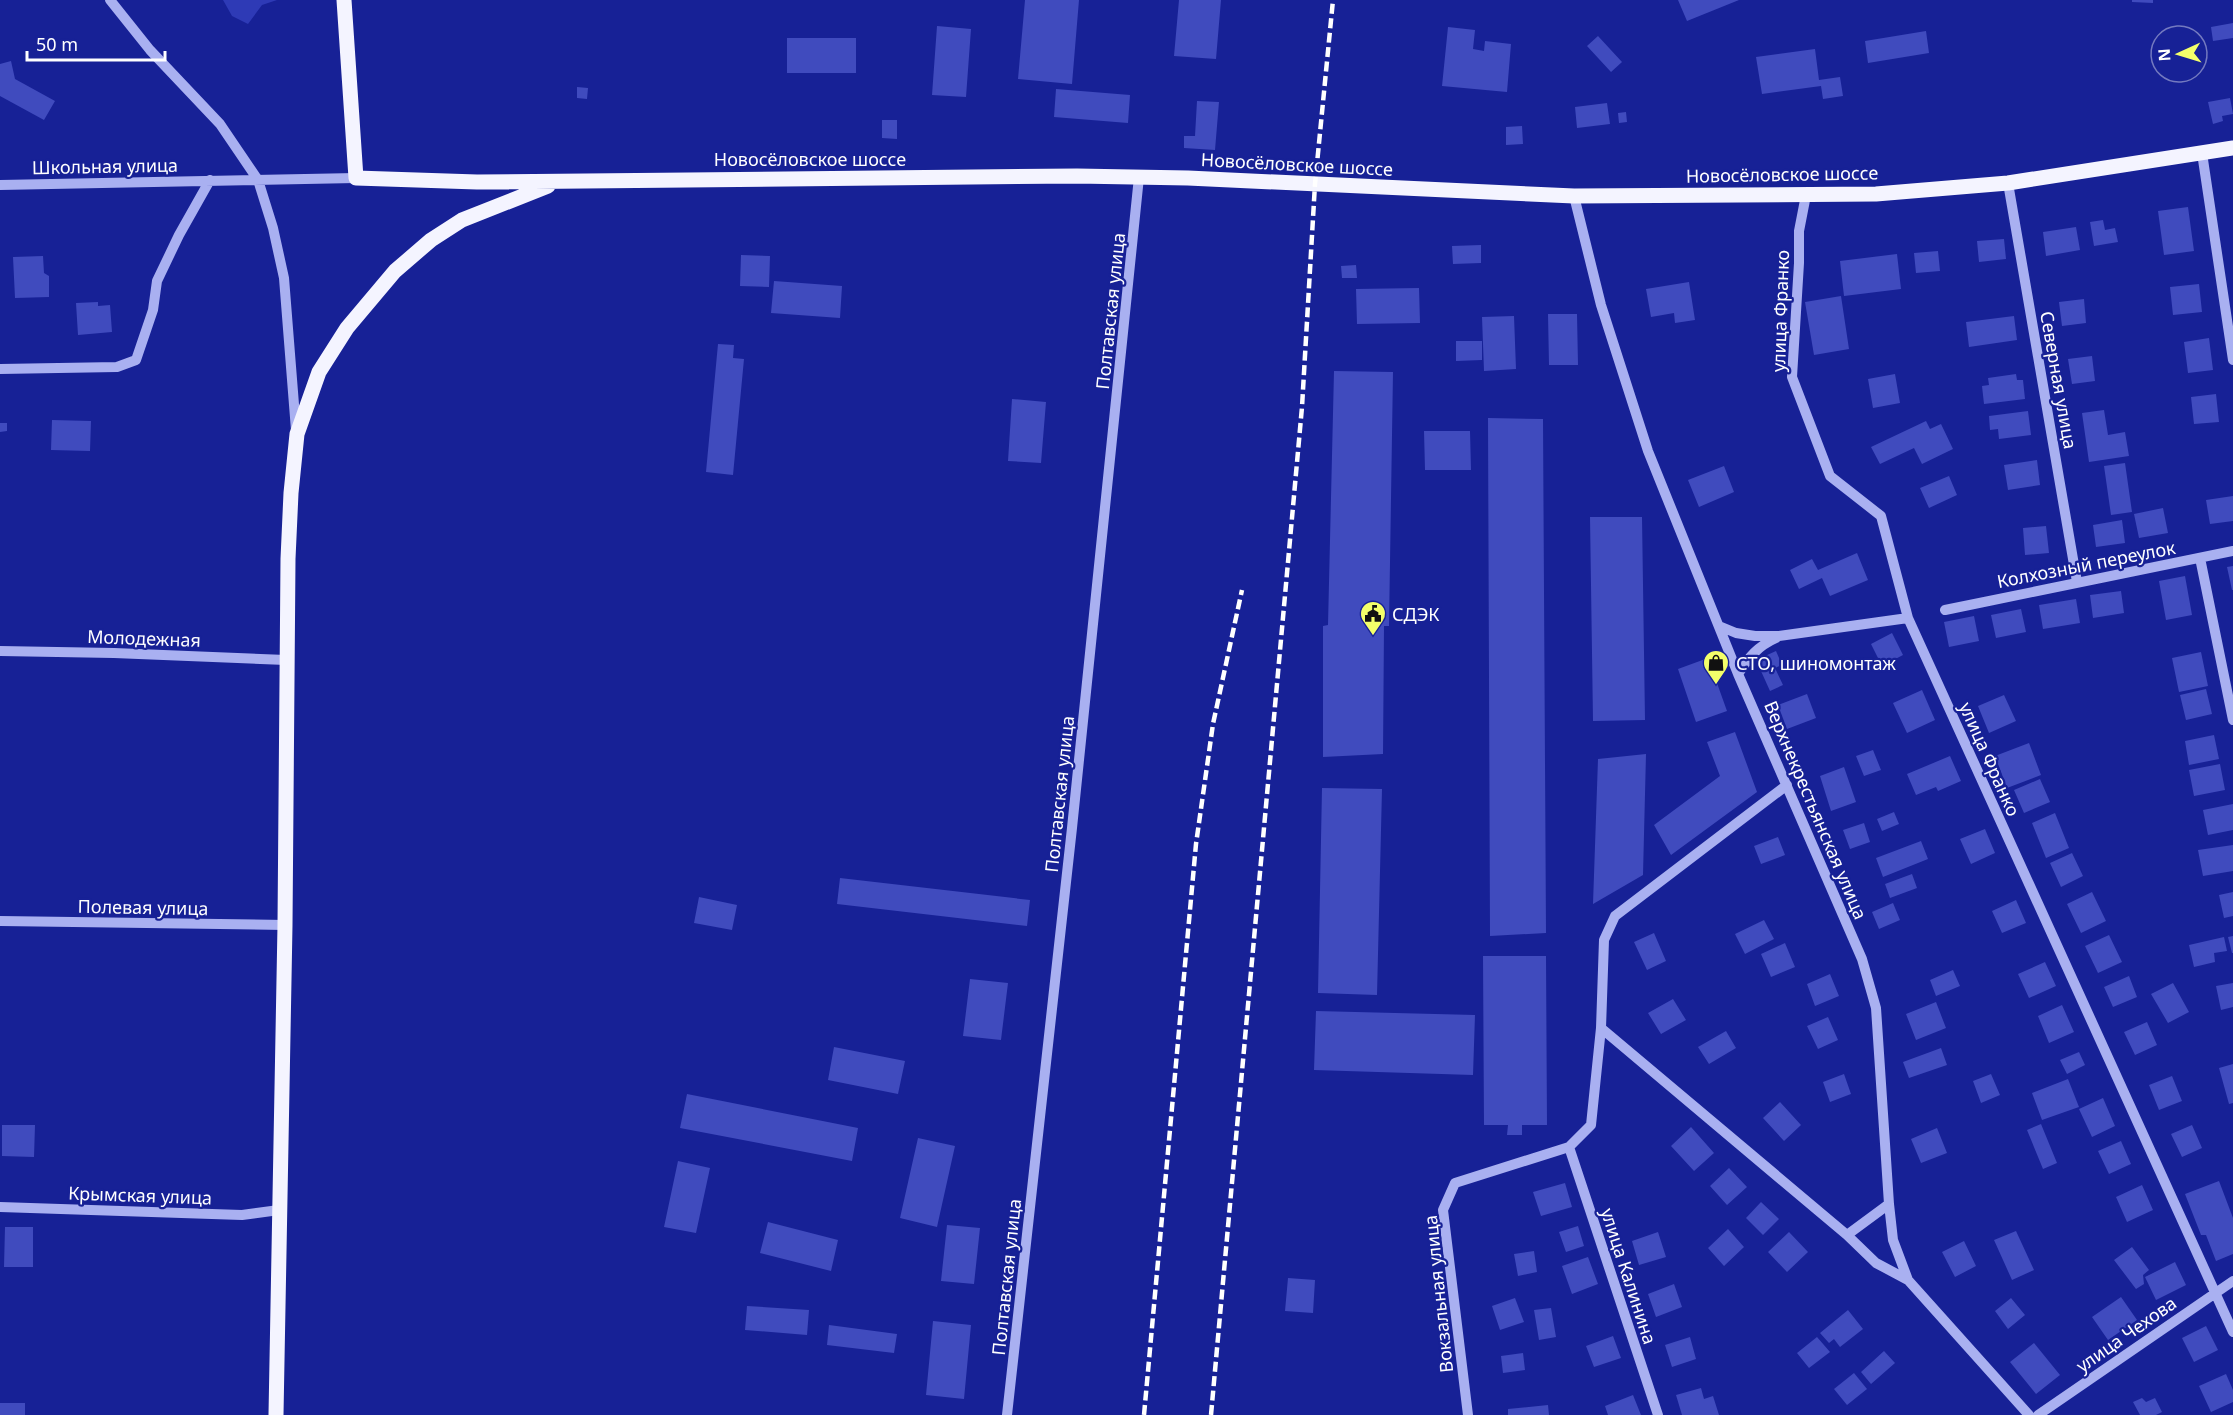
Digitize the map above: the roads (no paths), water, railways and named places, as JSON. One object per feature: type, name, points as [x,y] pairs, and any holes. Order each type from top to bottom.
[{"type":"main road","points":[[344,0],[356,178]]},
{"type":"main road","name":"Новосёловское шоссе","points":[[356,178],[560,182],[1139,177],[1574,196],[1876,194],[2008,183],[2233,148]]},
{"type":"main road","points":[[276,1415],[285,925],[286,660],[290,515],[297,434],[319,372],[347,328],[395,271],[431,240],[462,220],[560,182]]},
{"type":"street","points":[[110,0],[150,50],[220,124],[258,180],[273,228],[284,278],[297,434]]},
{"type":"street","points":[[2202,153],[2233,360]]},
{"type":"street","name":"Полтавская улица","points":[[1007,1415],[1074,816],[1139,177]]},
{"type":"street","name":"Школьная улица","points":[[0,185],[356,178]]},
{"type":"street","points":[[0,369],[117,367],[136,360],[153,310],[157,281],[179,235],[210,180]]},
{"type":"street","name":"Северная улица","points":[[2008,183],[2077,582]]},
{"type":"street","name":"улица Франко","points":[[1806,195],[1799,231],[1792,377],[1830,476],[1881,516],[1908,618],[2233,1332]]},
{"type":"street","name":"Верхнекрестьянская улица","points":[[1574,196],[1601,306],[1648,451],[1738,674],[1862,959],[1876,1008],[1893,1240],[1908,1280]]},
{"type":"street","name":"Колхозный переулок","points":[[1946,610],[2233,551]]},
{"type":"street","points":[[2200,558],[2233,720]]},
{"type":"street","points":[[1719,626],[1736,633],[1779,636],[1908,618]]},
{"type":"street","points":[[1738,674],[1760,645],[1779,636]]},
{"type":"street","name":"Молодежная","points":[[0,651],[286,660]]},
{"type":"street","points":[[1569,1147],[1591,1125],[1601,1028],[1604,940],[1615,916],[1788,785]]},
{"type":"street","name":"Полевая улица","points":[[0,921],[285,925]]},
{"type":"street","name":"Верхнекрестьянская улица","points":[[1601,1028],[1847,1235],[1875,1263],[1908,1280],[2029,1415]]},
{"type":"street","name":"Вокзальная улица","points":[[1468,1415],[1443,1210],[1455,1183],[1569,1147]]},
{"type":"street","name":"улица Калинина","points":[[1569,1147],[1658,1415]]},
{"type":"street","points":[[1847,1235],[1889,1204]]},
{"type":"street","name":"Крымская улица","points":[[0,1208],[242,1215],[279,1210]]},
{"type":"street","name":"улица Чехова","points":[[2038,1415],[2233,1281]]},
{"type":"railway","points":[[1211,1415],[1302,407],[1315,184],[1333,0]]},
{"type":"railway","points":[[1144,1415],[1196,844],[1213,724],[1242,590]]},
{"type":"place","name":"СДЭК","points":[[1373,637]]},
{"type":"place","name":"СТО, шиномонтаж","points":[[1716,686]]}]
